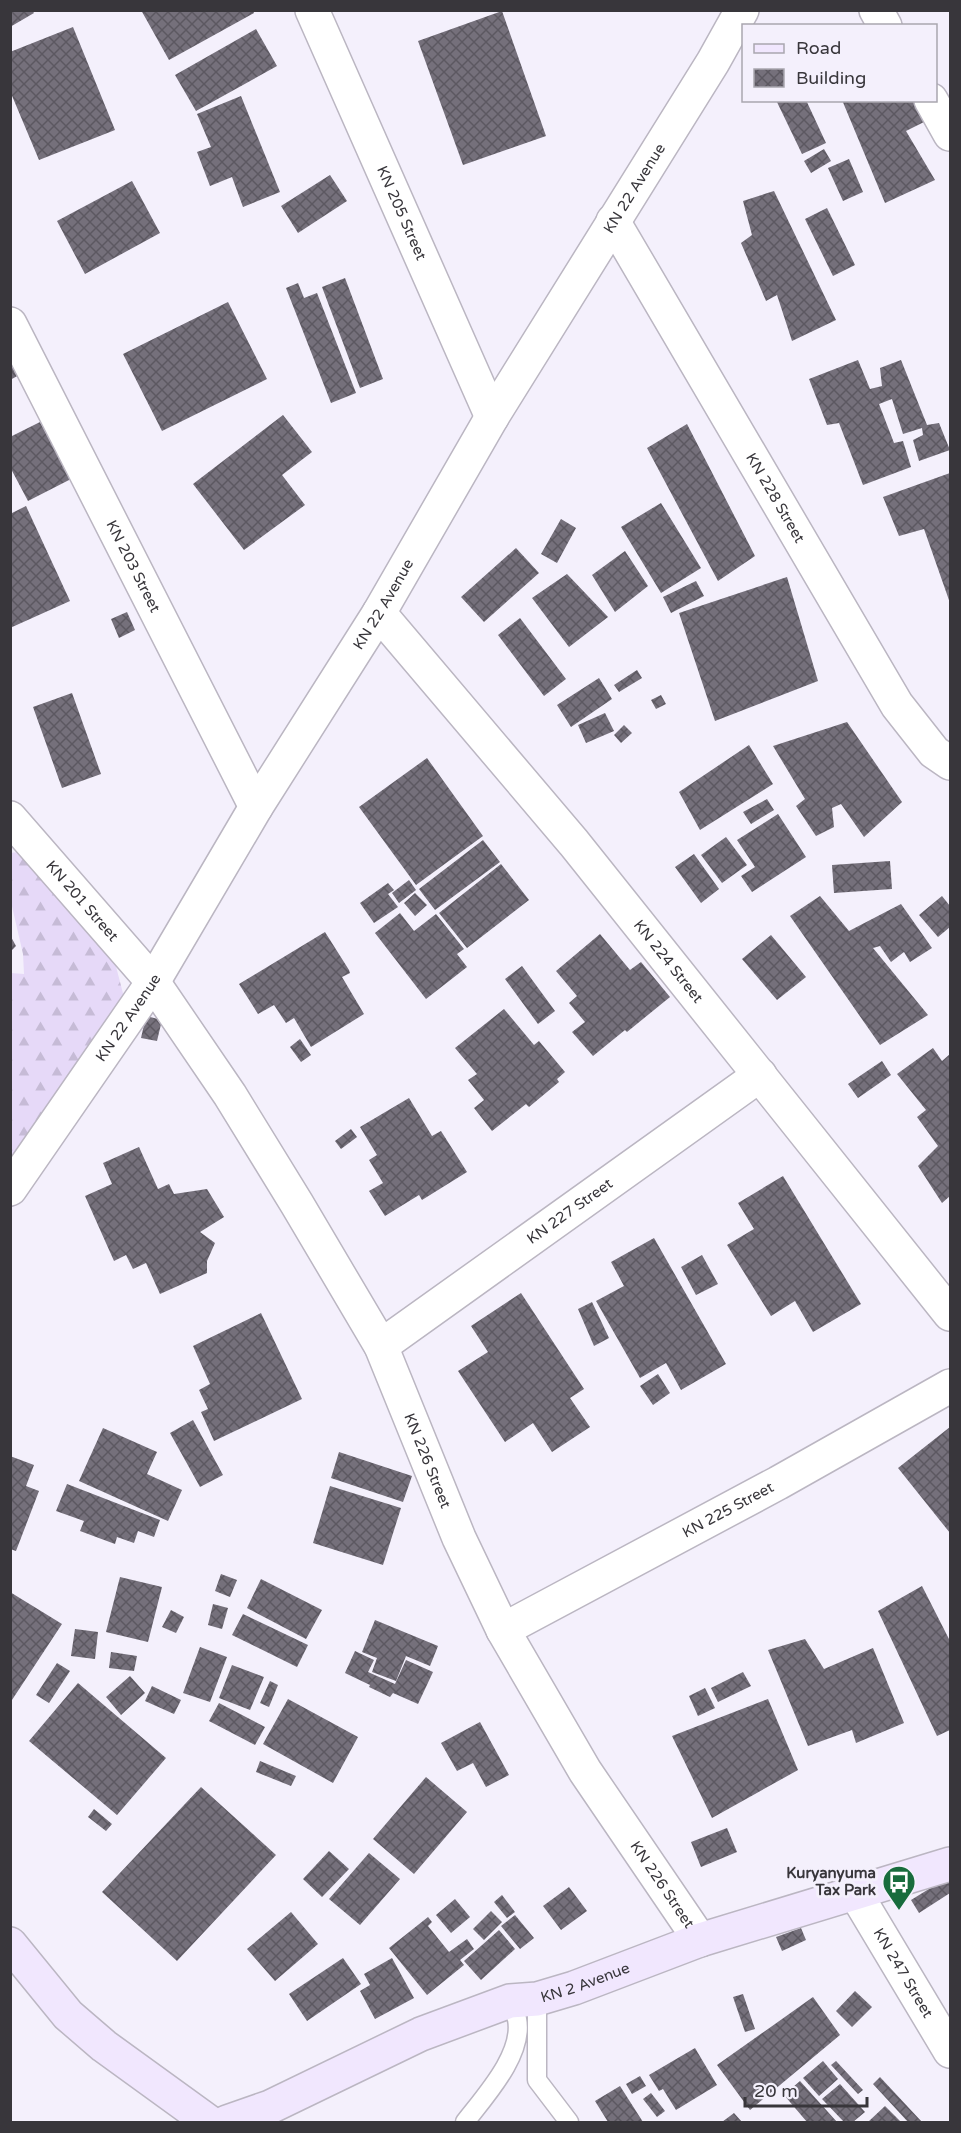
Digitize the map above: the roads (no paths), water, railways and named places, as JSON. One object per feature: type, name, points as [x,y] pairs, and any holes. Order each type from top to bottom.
[{"type":"main road","name":"KN 2 Avenue","points":[[227,2122],[270,2107],[422,2034],[524,2000],[574,1988],[700,1940],[951,1864]]},
{"type":"main road","points":[[10,1944],[68,2015],[104,2046],[209,2122]]},
{"type":"street","name":"KN 205 Street","points":[[312,10],[492,417]]},
{"type":"street","name":"KN 22 Avenue","points":[[10,1189],[153,982],[256,807],[379,613],[492,417],[713,62],[742,10]]},
{"type":"street","points":[[876,10],[884,24]]},
{"type":"street","points":[[931,102],[951,134]]},
{"type":"street","name":"KN 228 Street","points":[[613,221],[897,705],[934,752],[951,763]]},
{"type":"street","name":"KN 203 Street","points":[[10,324],[256,807]]},
{"type":"street","name":"KN 224 Street","points":[[379,613],[574,843],[951,1314]]},
{"type":"street","name":"KN 201 Street","points":[[10,818],[153,982]]},
{"type":"street","name":"KN 226 Street","points":[[153,982],[230,1095],[381,1346],[459,1538],[503,1630],[585,1771],[700,1940]]},
{"type":"street","name":"KN 227 Street","points":[[381,1346],[760,1075]]},
{"type":"street","name":"KN 225 Street","points":[[503,1630],[778,1483],[951,1386]]},
{"type":"street","name":"KN 247 Street","points":[[856,1894],[951,2051]]},
{"type":"lane","points":[[465,2122],[497,2081],[514,2053],[517,2020],[524,2000]]},
{"type":"lane","points":[[524,2000],[537,2080],[569,2122]]},
{"type":"place","name":"Kuryanyuma Tax Park","points":[[899,1911]]}]
